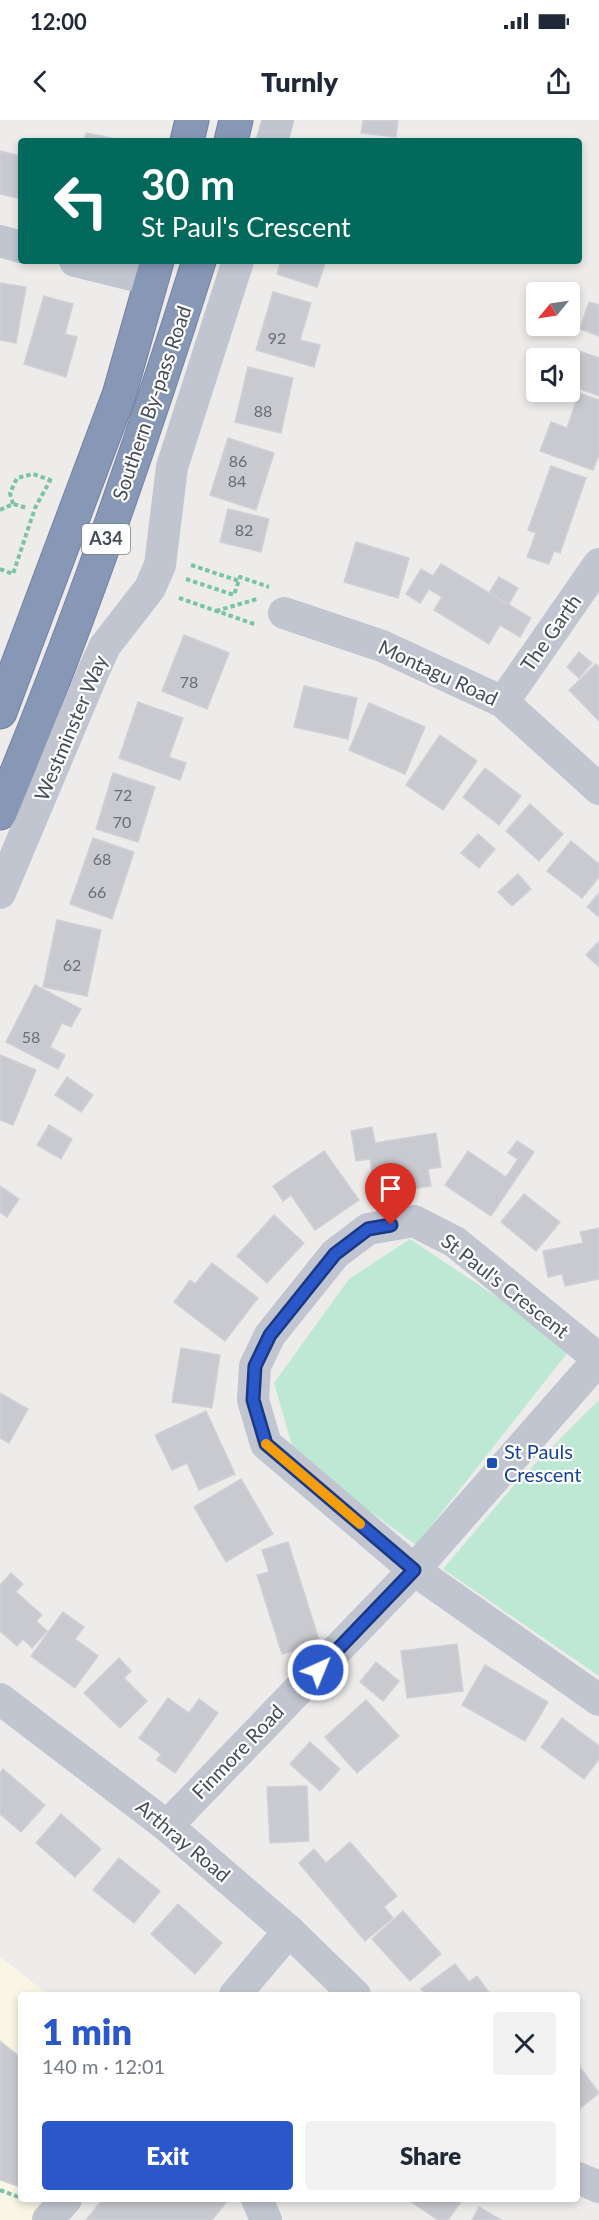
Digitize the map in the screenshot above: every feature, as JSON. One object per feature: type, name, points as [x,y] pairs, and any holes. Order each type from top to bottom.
[{"type":"highway","points":[[188,138],[192,120]]},
{"type":"highway","points":[[232,138],[236,120]]},
{"type":"highway","name":"Southern By-pass Road","points":[[0,813],[57,676],[152,411],[198,264]]},
{"type":"highway","name":"Southern By-pass Road","points":[[0,712],[119,395],[155,271]]},
{"type":"street","points":[[273,138],[278,120]]},
{"type":"street","points":[[0,241],[18,246]]},
{"type":"street","points":[[99,264],[155,271]]},
{"type":"street","name":"Westminster Way","points":[[0,893],[105,646],[150,588],[160,565],[172,467],[237,264]]},
{"type":"street","name":"The Garth","points":[[503,702],[599,564]]},
{"type":"street","name":"Montagu Road","points":[[273,605],[382,646],[503,702],[599,789]]},
{"type":"street","name":"St Paul's Crescent","points":[[599,1359],[455,1242],[414,1221],[368,1229],[335,1254],[270,1335],[255,1366],[253,1400],[266,1444],[414,1570],[599,1700]]},
{"type":"street","name":"Finmore Road","points":[[167,1826],[414,1570],[599,1359]]},
{"type":"street","name":"Arthray Road","points":[[0,1700],[167,1826],[289,1931],[352,1992]]},
{"type":"street","points":[[238,1992],[289,1931]]},
{"type":"street","points":[[580,2179],[599,2187]]},
{"type":"street","points":[[48,2220],[63,2202]]},
{"type":"street","points":[[258,2202],[266,2220]]},
{"type":"path","points":[[0,569],[13,574],[35,508],[50,480],[33,474],[17,478],[12,484],[10,493],[13,504]]},
{"type":"path","points":[[0,510],[13,504],[27,508]]},
{"type":"path","points":[[183,562],[239,581]]},
{"type":"path","points":[[183,578],[234,595],[240,577],[291,594],[273,605],[216,611]]},
{"type":"path","points":[[150,588],[278,632],[273,605]]},
{"type":"path","points":[[0,2190],[18,2197]]},
{"type":"shaded area","points":[[0,1957],[45,1992],[18,1992],[18,2202],[47,2202],[32,2220],[0,2220]]},
{"type":"green space","points":[[410,1239],[572,1347],[416,1545],[295,1456],[274,1383],[349,1279]]},
{"type":"green space","points":[[599,1400],[599,1676],[443,1569],[515,1484]]},
{"type":"building","points":[[363,120],[398,120],[396,137],[361,133]]},
{"type":"building","points":[[86,133],[112,138],[85,138]]},
{"type":"building","points":[[0,151],[18,155],[18,198],[0,194]]},
{"type":"building","points":[[280,264],[325,264],[317,287],[277,274]]},
{"type":"building","points":[[0,283],[26,287],[16,343],[0,340]]},
{"type":"building","points":[[273,292],[311,303],[300,340],[320,345],[314,367],[256,350]]},
{"type":"building","points":[[44,296],[73,304],[65,334],[77,337],[66,377],[24,364]]},
{"type":"building","points":[[589,302],[599,305],[599,336],[580,329]]},
{"type":"building","points":[[580,351],[599,358],[599,396],[580,389]]},
{"type":"building","points":[[248,367],[293,378],[281,433],[235,422]]},
{"type":"building","points":[[580,393],[599,400],[599,454],[593,470],[540,451],[551,422],[567,428],[576,402],[580,402]]},
{"type":"building","points":[[228,438],[274,453],[256,510],[210,495]]},
{"type":"building","points":[[551,466],[586,478],[560,553],[554,551],[549,564],[527,557],[536,533],[528,530]]},
{"type":"building","points":[[228,509],[269,519],[261,552],[220,542]]},
{"type":"building","points":[[356,542],[409,558],[398,598],[344,582]]},
{"type":"building","points":[[441,564],[531,618],[520,637],[500,625],[489,644],[434,610],[442,597],[429,589],[420,603],[406,594],[421,569],[433,576]]},
{"type":"building","points":[[499,577],[518,588],[509,604],[489,593]]},
{"type":"building","points":[[184,635],[229,653],[207,709],[162,691]]},
{"type":"building","points":[[579,652],[592,663],[579,678],[567,667]]},
{"type":"building","points":[[596,664],[599,668],[599,721],[569,690]]},
{"type":"building","points":[[304,686],[357,698],[348,739],[294,727]]},
{"type":"building","points":[[138,702],[183,718],[169,757],[186,763],[180,780],[119,758]]},
{"type":"building","points":[[369,703],[425,727],[405,774],[349,750]]},
{"type":"building","points":[[440,735],[477,761],[443,810],[406,785]]},
{"type":"building","points":[[485,768],[521,796],[499,825],[463,797]]},
{"type":"building","points":[[113,773],[155,787],[138,842],[96,829]]},
{"type":"building","points":[[530,804],[563,834],[539,861],[506,831]]},
{"type":"building","points":[[478,834],[495,849],[479,868],[461,853]]},
{"type":"building","points":[[93,838],[134,852],[112,919],[70,904]]},
{"type":"building","points":[[571,841],[599,864],[599,877],[582,898],[547,871]]},
{"type":"building","points":[[518,874],[531,889],[512,906],[498,892]]},
{"type":"building","points":[[599,893],[599,917],[587,907]]},
{"type":"building","points":[[57,920],[101,930],[87,996],[43,987]]},
{"type":"building","points":[[599,941],[599,967],[586,955]]},
{"type":"building","points":[[35,985],[81,1009],[71,1027],[62,1023],[50,1047],[65,1055],[58,1069],[6,1042]]},
{"type":"building","points":[[0,1055],[36,1070],[13,1125],[0,1120]]},
{"type":"building","points":[[67,1077],[93,1095],[81,1112],[55,1095]]},
{"type":"building","points":[[49,1125],[72,1139],[61,1159],[37,1145]]},
{"type":"building","points":[[372,1127],[375,1143],[436,1133],[441,1167],[428,1169],[431,1186],[376,1195],[370,1159],[356,1161],[351,1131]]},
{"type":"building","points":[[517,1141],[534,1152],[491,1216],[445,1185],[468,1151],[506,1177],[518,1159],[508,1153]]},
{"type":"building","points":[[324,1151],[359,1200],[315,1230],[291,1195],[283,1201],[273,1186]]},
{"type":"building","points":[[0,1186],[19,1199],[7,1217],[0,1212]]},
{"type":"building","points":[[524,1194],[560,1222],[536,1251],[501,1222]]},
{"type":"building","points":[[274,1215],[304,1243],[267,1283],[237,1256]]},
{"type":"building","points":[[599,1228],[599,1279],[565,1286],[562,1274],[548,1277],[543,1251],[583,1243],[580,1232]]},
{"type":"building","points":[[212,1263],[258,1298],[225,1341],[174,1302],[190,1280],[195,1284]]},
{"type":"building","points":[[181,1348],[220,1355],[212,1408],[172,1402]]},
{"type":"building","points":[[0,1393],[28,1409],[9,1443],[0,1438]]},
{"type":"building","points":[[206,1411],[235,1474],[199,1490],[187,1463],[172,1470],[155,1435]]},
{"type":"building","points":[[241,1479],[273,1534],[226,1562],[194,1507]]},
{"type":"building","points":[[288,1542],[320,1643],[282,1654],[257,1575],[269,1572],[262,1550]]},
{"type":"building","points":[[11,1573],[23,1584],[16,1592],[42,1615],[36,1621],[47,1631],[32,1648],[23,1639],[17,1646],[0,1631],[0,1585]]},
{"type":"building","points":[[63,1612],[84,1627],[75,1639],[98,1656],[75,1688],[31,1656]]},
{"type":"building","points":[[457,1644],[463,1691],[407,1698],[401,1651]]},
{"type":"building","points":[[119,1658],[131,1671],[124,1678],[147,1701],[120,1728],[84,1693]]},
{"type":"building","points":[[376,1662],[399,1681],[383,1701],[360,1682]]},
{"type":"building","points":[[485,1665],[548,1702],[525,1741],[462,1705]]},
{"type":"building","points":[[168,1698],[189,1713],[199,1699],[218,1713],[175,1773],[157,1760],[161,1754],[139,1738]]},
{"type":"building","points":[[366,1700],[399,1736],[357,1773],[325,1737]]},
{"type":"building","points":[[562,1718],[599,1746],[599,1759],[584,1779],[541,1747]]},
{"type":"building","points":[[310,1742],[340,1769],[320,1791],[290,1764]]},
{"type":"building","points":[[3,1769],[45,1805],[21,1832],[0,1814],[0,1773]]},
{"type":"building","points":[[307,1786],[309,1841],[270,1843],[267,1787]]},
{"type":"building","points":[[61,1814],[101,1849],[75,1877],[36,1843]]},
{"type":"building","points":[[350,1842],[397,1896],[384,1907],[393,1918],[365,1941],[299,1863],[314,1849],[326,1863]]},
{"type":"building","points":[[119,1858],[160,1891],[134,1923],[93,1890]]},
{"type":"building","points":[[178,1904],[222,1943],[195,1974],[151,1934]]},
{"type":"building","points":[[403,1911],[441,1954],[410,1981],[372,1939]]},
{"type":"building","points":[[455,1964],[469,1982],[477,1976],[489,1992],[424,1992],[421,1989]]},
{"type":"building","points":[[0,2041],[18,2056],[18,2186],[0,2180]]},
{"type":"building","points":[[580,2067],[599,2093],[580,2108]]},
{"type":"building","points":[[101,2202],[227,2202],[212,2220],[86,2220]]},
{"type":"building","points":[[411,2202],[461,2202],[448,2220],[438,2220]]},
{"type":"building","points":[[479,2207],[501,2220],[472,2220]]},
{"type":"slow traffic","points":[[266,1444],[360,1524]]},
{"type":"place","name":"St Pauls Crescent","points":[[492,1463]]},
{"type":"route","points":[[318,1670],[414,1570],[266,1444],[253,1400],[255,1366],[270,1335],[335,1254],[368,1229],[391,1225]]}]
